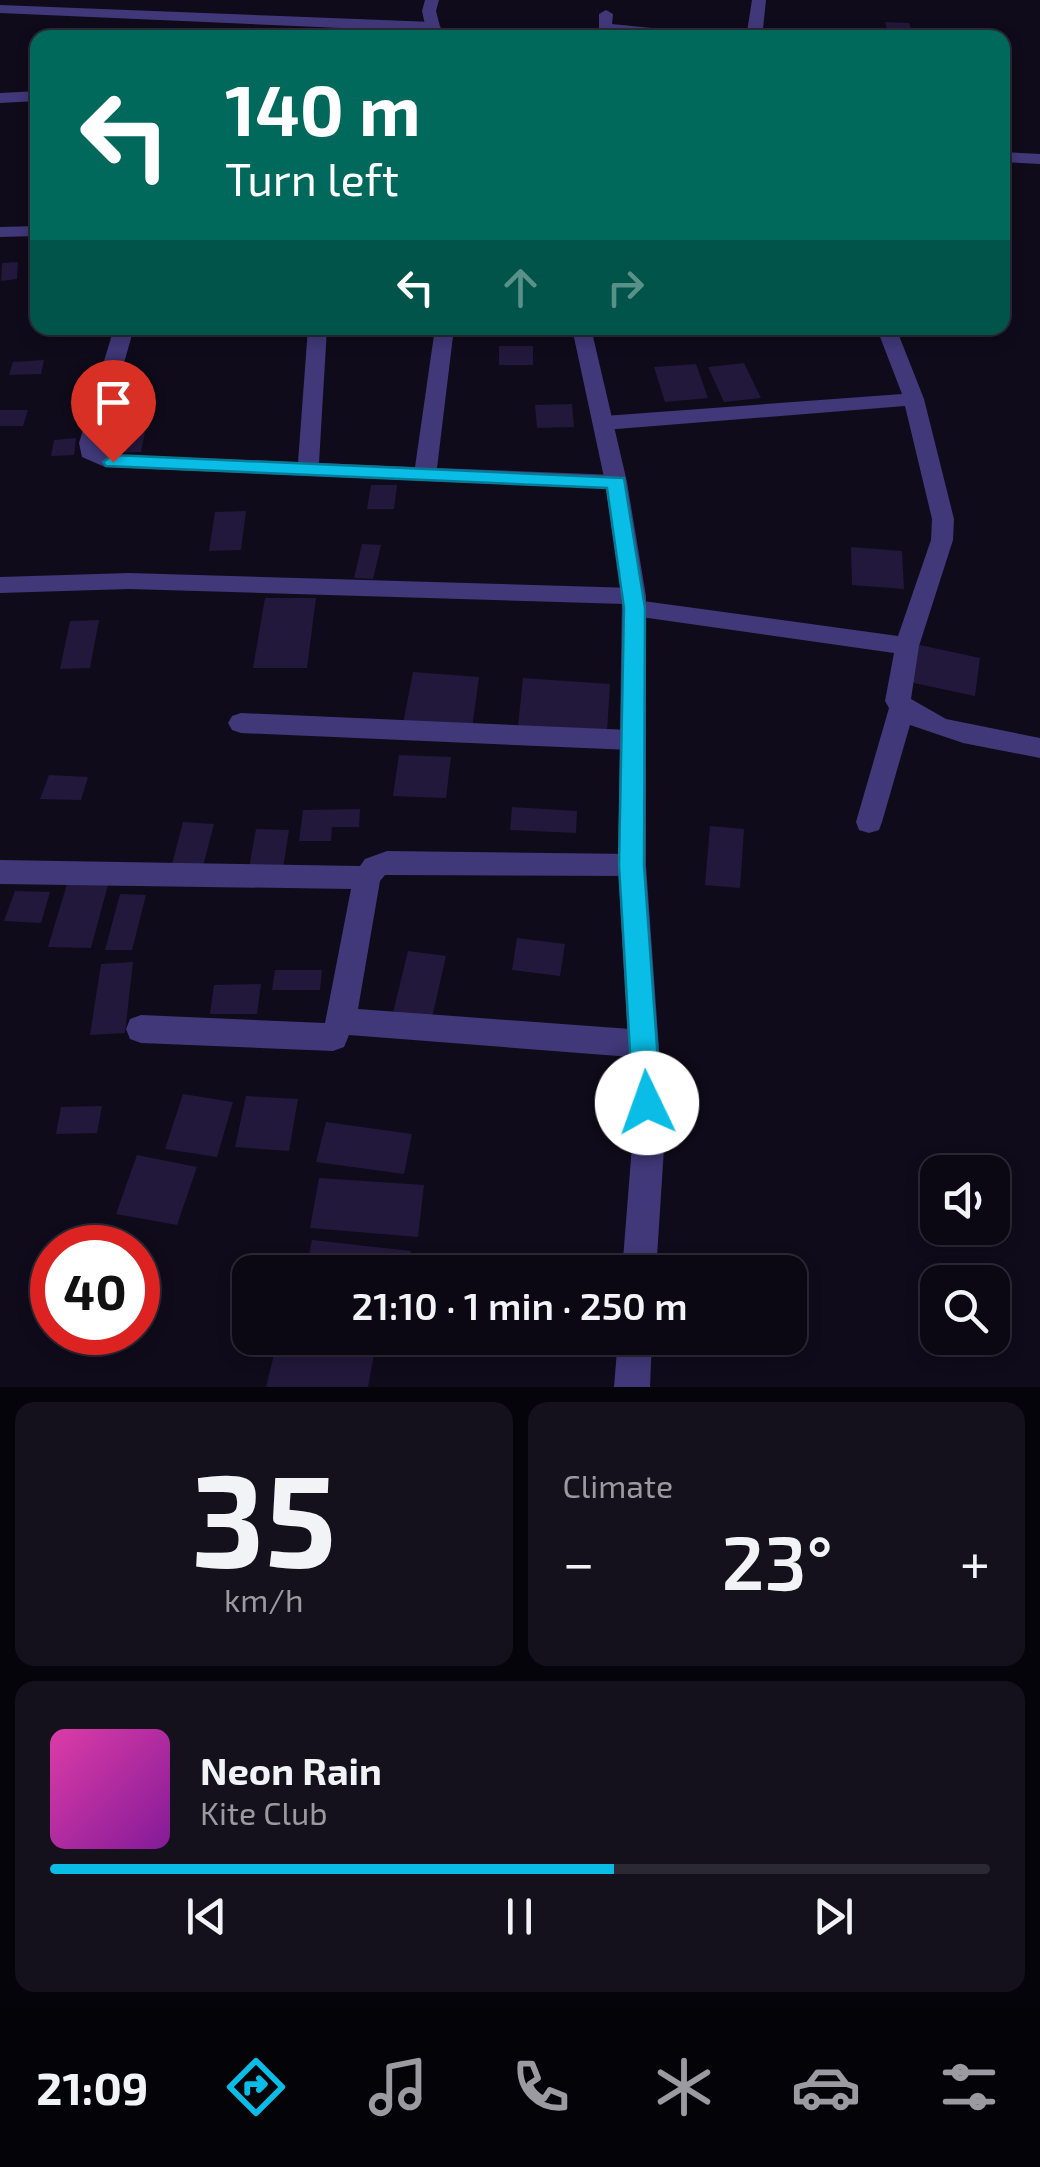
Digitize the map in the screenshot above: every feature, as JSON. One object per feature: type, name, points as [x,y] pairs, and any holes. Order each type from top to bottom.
[{"type":"street","points":[[188,17],[199,0]]},
{"type":"street","points":[[432,0],[429,11],[434,30]]},
{"type":"street","points":[[755,30],[759,0]]},
{"type":"street","points":[[2,13],[101,20],[188,17],[401,30]]},
{"type":"street","points":[[606,14],[604,28],[623,30]]},
{"type":"street","points":[[0,98],[30,96]]},
{"type":"street","points":[[1010,157],[1040,159]]},
{"type":"street","points":[[0,232],[30,231]]},
{"type":"street","points":[[122,335],[90,443],[90,452],[96,457],[113,462],[616,482]]},
{"type":"street","points":[[308,470],[318,335]]},
{"type":"street","points":[[426,476],[444,335]]},
{"type":"street","points":[[584,335],[616,482],[634,602],[632,865],[649,1133],[641,1255]]},
{"type":"street","points":[[889,335],[914,399],[943,519],[942,540],[908,646],[898,701],[902,708],[977,737],[1040,748]]},
{"type":"street","points":[[604,422],[914,399]]},
{"type":"street","points":[[0,585],[129,581],[634,602],[908,646]]},
{"type":"street","points":[[869,822],[902,708]]},
{"type":"street","points":[[241,723],[631,740]]},
{"type":"street","points":[[141,1029],[332,1037],[341,1021],[368,878],[375,867],[387,862],[632,865]]},
{"type":"street","points":[[0,872],[368,878]]},
{"type":"street","points":[[341,1021],[644,1044]]},
{"type":"street","points":[[632,1387],[634,1355]]},
{"type":"building","points":[[885,22],[909,23],[911,30],[887,30]]},
{"type":"building","points":[[18,262],[17,279],[1,281],[2,263]]},
{"type":"building","points":[[499,346],[533,346],[533,365],[499,365]]},
{"type":"building","points":[[44,360],[41,374],[9,375],[13,362]]},
{"type":"building","points":[[744,363],[761,398],[724,402],[708,367]]},
{"type":"building","points":[[696,364],[708,398],[665,402],[654,367]]},
{"type":"building","points":[[572,404],[574,427],[537,428],[535,405]]},
{"type":"building","points":[[0,410],[28,410],[23,426],[0,426]]},
{"type":"building","points":[[145,432],[141,452],[109,453],[113,433]]},
{"type":"building","points":[[76,438],[74,455],[51,456],[54,440]]},
{"type":"building","points":[[371,485],[397,485],[394,509],[367,509]]},
{"type":"building","points":[[246,511],[241,550],[209,551],[215,512]]},
{"type":"building","points":[[362,544],[381,545],[373,579],[354,578]]},
{"type":"building","points":[[851,547],[902,551],[904,589],[852,585]]},
{"type":"building","points":[[265,598],[316,598],[307,668],[253,668]]},
{"type":"building","points":[[99,620],[90,668],[60,669],[70,621]]},
{"type":"building","points":[[915,644],[980,658],[975,696],[909,682]]},
{"type":"building","points":[[413,672],[479,677],[472,729],[403,724]]},
{"type":"building","points":[[523,678],[610,684],[607,732],[518,726]]},
{"type":"building","points":[[399,755],[451,757],[446,798],[393,796]]},
{"type":"building","points":[[49,775],[88,777],[81,800],[40,799]]},
{"type":"building","points":[[512,807],[577,811],[576,833],[510,830]]},
{"type":"building","points":[[360,809],[359,827],[332,827],[331,841],[299,841],[303,810]]},
{"type":"building","points":[[183,822],[214,824],[202,870],[171,868]]},
{"type":"building","points":[[710,826],[744,829],[740,888],[705,885]]},
{"type":"building","points":[[256,829],[289,830],[283,869],[249,868]]},
{"type":"building","points":[[67,884],[108,885],[91,948],[48,947]]},
{"type":"building","points":[[15,891],[50,892],[41,923],[4,921]]},
{"type":"building","points":[[120,894],[146,895],[132,950],[105,950]]},
{"type":"building","points":[[517,938],[565,944],[560,976],[512,970]]},
{"type":"building","points":[[408,951],[446,956],[431,1022],[392,1017]]},
{"type":"building","points":[[133,962],[125,1033],[90,1035],[101,964]]},
{"type":"building","points":[[275,970],[322,970],[320,990],[272,990]]},
{"type":"building","points":[[261,984],[257,1014],[210,1014],[214,985]]},
{"type":"building","points":[[183,1094],[233,1102],[217,1157],[165,1149]]},
{"type":"building","points":[[246,1096],[298,1099],[289,1151],[235,1147]]},
{"type":"building","points":[[102,1106],[97,1133],[56,1134],[61,1107]]},
{"type":"building","points":[[326,1122],[412,1134],[404,1174],[316,1162]]},
{"type":"building","points":[[137,1155],[197,1167],[177,1225],[116,1214]]},
{"type":"building","points":[[319,1178],[424,1185],[418,1237],[310,1228]]},
{"type":"building","points":[[312,1240],[411,1251],[410,1255],[309,1255]]},
{"type":"building","points":[[274,1355],[374,1355],[368,1387],[266,1387]]},
{"type":"route","points":[[113,462],[616,482],[634,596],[630,804],[647,1103]]}]
